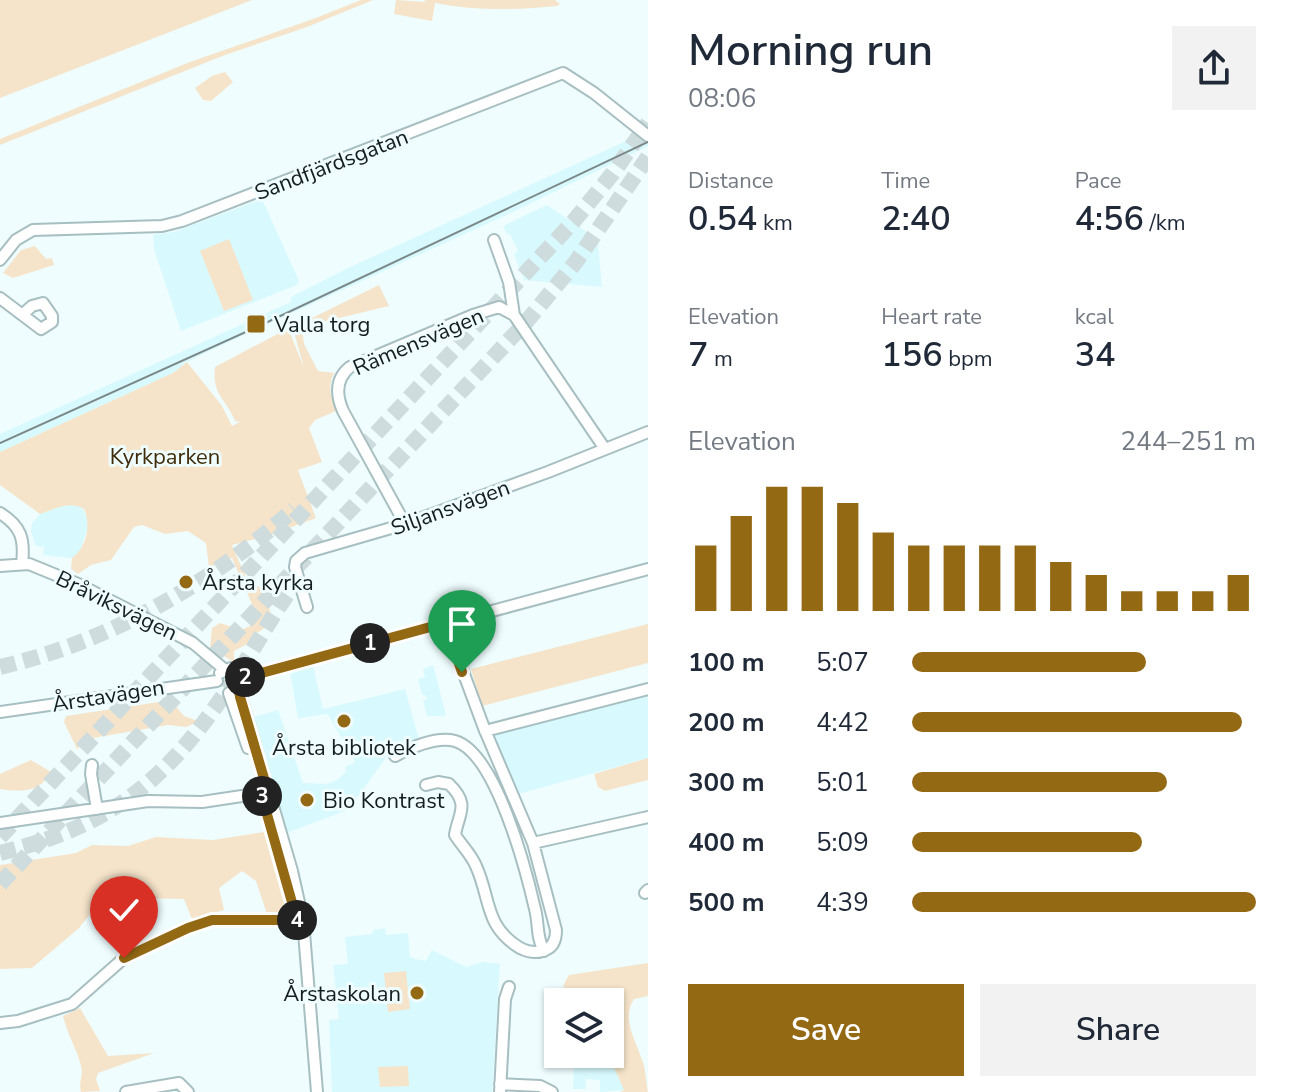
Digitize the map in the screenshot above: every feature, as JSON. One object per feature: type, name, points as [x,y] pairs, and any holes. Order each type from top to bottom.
[{"type":"street","name":"Sandfjärdsgatan","points":[[0,260],[16,240],[33,230],[162,226],[182,221],[563,73],[648,136]]},
{"type":"street","name":"Rämensvägen","points":[[494,240],[509,282],[514,315],[605,449]]},
{"type":"street","points":[[0,298],[23,314]]},
{"type":"street","name":"Rämensvägen","points":[[405,524],[343,411],[338,395],[341,377],[350,367],[473,315],[499,307],[514,315]]},
{"type":"street","name":"Siljansvägen","points":[[307,607],[295,567],[296,561],[305,553],[405,524],[648,432]]},
{"type":"street","points":[[0,513],[20,528],[24,547],[22,564]]},
{"type":"street","name":"Bråviksvägen","points":[[0,566],[35,566],[78,584],[165,627],[203,650],[224,669]]},
{"type":"street","points":[[317,1092],[300,920],[264,792],[235,706],[234,692],[243,678],[648,569]]},
{"type":"street","points":[[426,785],[438,782],[449,784],[458,796],[463,811],[455,835],[471,856],[482,881],[493,923],[526,951],[544,951],[555,941],[556,930],[533,843],[485,731],[445,623]]},
{"type":"street","points":[[234,692],[221,689],[217,681],[224,669],[235,669],[243,678]]},
{"type":"street","name":"Årstavägen","points":[[0,712],[217,681]]},
{"type":"street","points":[[485,731],[648,689]]},
{"type":"street","points":[[395,756],[408,749],[444,740],[462,744],[478,756],[521,851],[538,921],[537,937],[544,951]]},
{"type":"street","points":[[92,765],[97,809]]},
{"type":"street","points":[[0,823],[148,801],[202,802],[264,792]]},
{"type":"street","points":[[533,843],[648,817]]},
{"type":"street","points":[[0,1023],[18,1021],[72,1004],[124,958],[195,925],[212,920],[300,920]]},
{"type":"street","points":[[300,920],[311,1092]]},
{"type":"street","points":[[509,987],[505,999],[500,1088],[540,1086],[552,1092]]},
{"type":"street","points":[[126,1092],[172,1083],[186,1088]]},
{"type":"shaded area","points":[[648,131],[648,146],[519,209],[207,352],[183,364],[173,373],[0,452],[0,434],[291,302],[291,297],[348,268]]},
{"type":"shaded area","points":[[262,199],[299,281],[297,285],[181,331],[154,249],[153,235],[174,232]]},
{"type":"shaded area","points":[[547,205],[598,243],[602,287],[524,280],[514,254],[518,251],[503,226]]},
{"type":"shaded area","points":[[76,504],[83,509],[89,523],[80,552],[72,558],[43,555],[44,547],[36,546],[32,523],[40,514]]},
{"type":"shaded area","points":[[433,665],[446,715],[442,716],[427,716],[423,700],[427,699],[422,695],[418,679],[425,677],[423,669]]},
{"type":"shaded area","points":[[313,666],[323,709],[405,689],[419,740],[395,748],[348,810],[286,833],[253,717],[278,710],[303,783],[327,784],[337,780],[346,772],[345,767],[355,762],[328,714],[298,718],[290,672]]},
{"type":"shaded area","points":[[648,690],[648,758],[515,795],[486,732]]},
{"type":"shaded area","name":"Årstaskolan","points":[[385,928],[386,935],[408,933],[410,957],[416,959],[426,961],[432,950],[466,967],[482,962],[500,964],[492,1092],[332,1092],[329,1020],[339,1019],[333,965],[348,964],[345,937],[372,934],[373,930]]},
{"type":"shaded area","points":[[574,1068],[615,1068],[625,1090],[600,1092],[600,1080],[586,1079],[585,1089],[573,1089]]},
{"type":"green space","points":[[0,0],[252,0],[0,98]]},
{"type":"green space","points":[[361,0],[373,0],[0,145],[0,139],[190,62]]},
{"type":"green space","points":[[396,0],[555,0],[560,4],[496,9],[435,3],[432,21],[394,14]]},
{"type":"green space","points":[[225,72],[233,82],[211,101],[203,100],[195,88],[212,76]]},
{"type":"green space","points":[[229,239],[253,300],[224,311],[200,251]]},
{"type":"green space","points":[[35,246],[46,259],[52,258],[54,265],[13,278],[3,273],[21,250]]},
{"type":"green space","points":[[379,285],[389,306],[310,325],[308,320]]},
{"type":"green space","name":"Kyrkparken","points":[[301,320],[304,344],[318,371],[334,373],[330,387],[336,411],[315,420],[309,428],[322,462],[298,470],[316,518],[232,545],[251,589],[259,586],[272,615],[263,629],[251,637],[251,642],[234,651],[234,662],[210,648],[212,628],[220,623],[241,630],[250,626],[255,611],[232,558],[209,568],[206,543],[188,531],[165,534],[142,525],[134,527],[111,560],[91,565],[78,574],[71,569],[72,558],[81,548],[86,535],[84,509],[67,505],[40,514],[0,485],[0,452],[173,373],[187,362],[222,406],[232,426],[240,422],[235,421],[218,391],[215,367],[285,330],[290,333],[304,368],[292,325]]},
{"type":"green space","points":[[648,624],[648,663],[482,706],[471,669]]},
{"type":"green space","points":[[165,701],[173,703],[184,716],[198,721],[187,727],[168,725],[93,738],[77,749],[64,722],[66,716]]},
{"type":"green space","points":[[648,758],[648,780],[605,791],[598,787],[594,774]]},
{"type":"green space","points":[[31,760],[51,772],[47,779],[29,790],[0,789],[0,774]]},
{"type":"green space","points":[[264,832],[281,886],[286,914],[267,914],[256,881],[242,871],[219,888],[224,910],[192,919],[184,899],[138,898],[91,913],[79,928],[32,968],[0,969],[0,865],[76,853],[92,845],[128,846],[156,837],[213,840]]},
{"type":"green space","points":[[648,963],[648,996],[634,999],[629,1022],[644,1068],[648,1092],[620,1092],[624,1090],[614,1068],[624,1068],[624,988],[565,988],[563,986],[569,975]]},
{"type":"green space","points":[[406,971],[410,1009],[388,1012],[384,973]]},
{"type":"green space","points":[[80,1008],[108,1056],[154,1053],[98,1073],[96,1079],[100,1091],[81,1092],[81,1066],[63,1016]]},
{"type":"green space","points":[[408,1066],[409,1086],[380,1087],[378,1067]]},
{"type":"tunnel","points":[[0,837],[573,222],[648,123]]},
{"type":"tunnel","points":[[0,884],[527,321],[575,263],[648,157]]},
{"type":"tunnel","points":[[0,667],[81,642],[157,606],[228,562],[294,509]]},
{"type":"tunnel","points":[[0,853],[71,830],[101,816],[153,778],[200,728],[303,573]]},
{"type":"tram line","points":[[0,443],[257,327],[648,142]]},
{"type":"place","name":"Valla torg","points":[[256,324]]},
{"type":"place","name":"Årsta kyrka","points":[[186,582]]},
{"type":"place","name":"Årsta bibliotek","points":[[344,721]]},
{"type":"place","name":"Bio Kontrast","points":[[307,800]]},
{"type":"place","name":"Årstaskolan","points":[[417,993]]},
{"type":"route","points":[[124,958],[212,920],[297,920],[286,872],[261,793],[268,792],[240,697],[243,678],[445,623],[462,672]]}]
